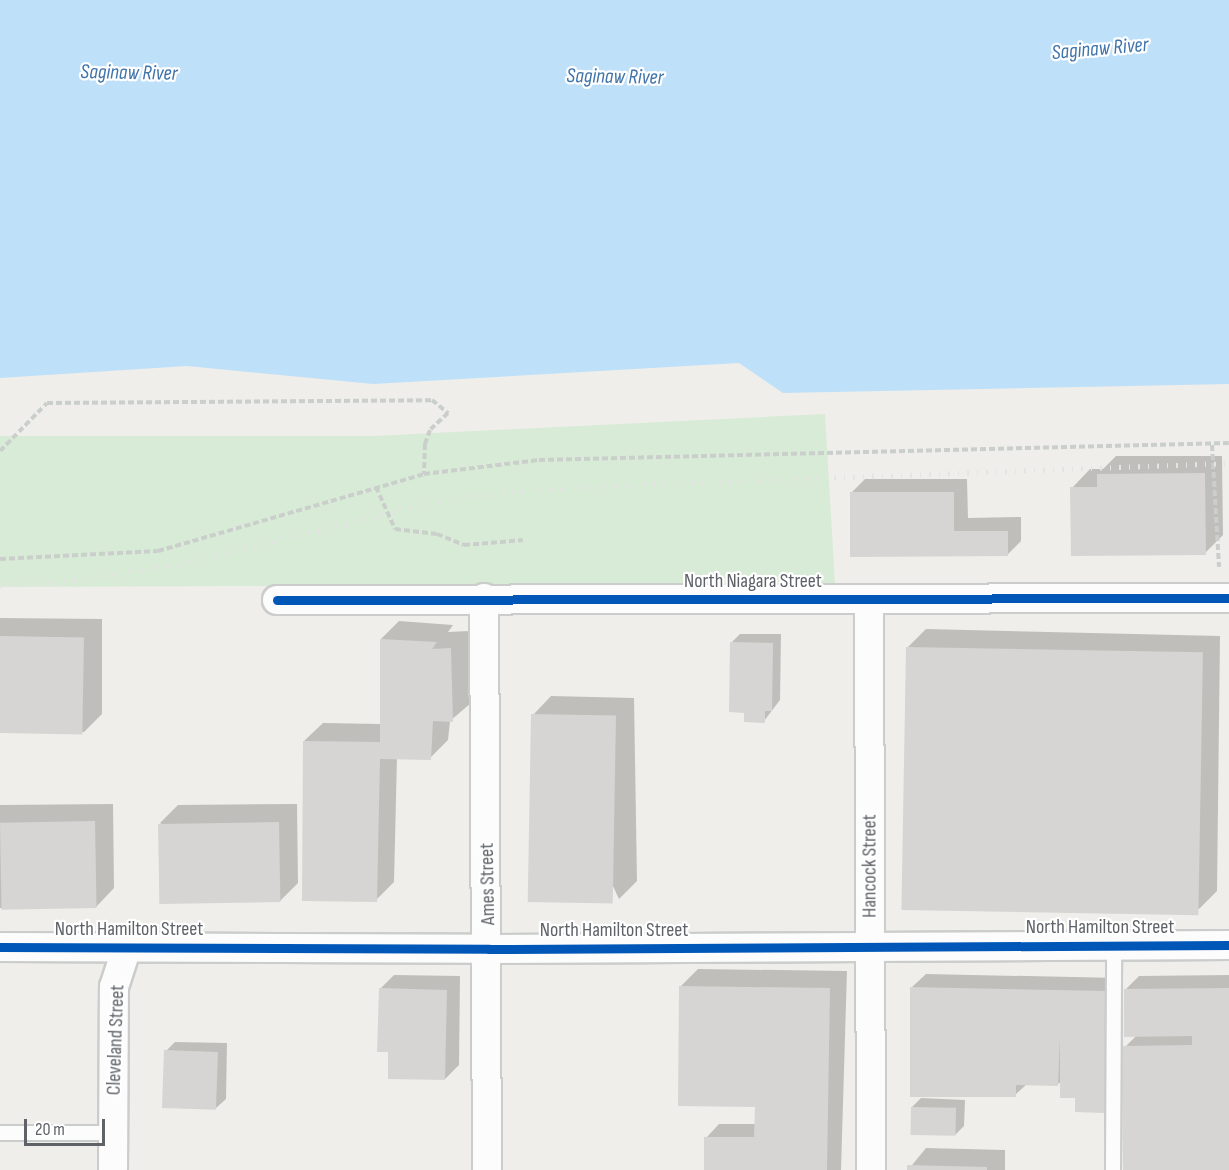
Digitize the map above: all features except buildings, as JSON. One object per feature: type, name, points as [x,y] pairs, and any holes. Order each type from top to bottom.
[{"type":"street","name":"Ames Street","points":[[484,598],[489,949],[487,1170]]},
{"type":"street","name":"North Niagara Street","points":[[277,600],[1229,598]]},
{"type":"street","name":"Hancock Street","points":[[868,599],[871,1170]]},
{"type":"street","name":"North Hamilton Street","points":[[0,947],[489,949],[1229,945]]},
{"type":"street","name":"Cleveland Street","points":[[113,1170],[114,987],[127,947]]},
{"type":"lane","points":[[1113,1170],[1114,944]]},
{"type":"lane","points":[[0,1133],[114,1133]]},
{"type":"path","points":[[0,451],[47,403],[432,400],[448,413],[430,430],[425,444],[424,474]]},
{"type":"path","points":[[0,559],[158,551],[424,474],[539,460],[1229,443]]},
{"type":"path","points":[[1212,445],[1219,567]]},
{"type":"path","points":[[376,487],[395,529],[437,534],[464,545],[524,540]]},
{"type":"green space","points":[[825,414],[835,584],[0,587],[0,436],[374,436]]},
{"type":"water","name":"Saginaw River","points":[[0,0],[1229,0],[1229,384],[783,393],[739,363],[373,384],[187,366],[0,378]]},
{"type":"railway","points":[[0,585],[55,583],[179,564],[455,497],[578,487],[1229,463]]},
{"type":"cycle path","points":[[277,600],[1229,598]]},
{"type":"cycle path","points":[[0,947],[489,949],[1229,945]]}]
